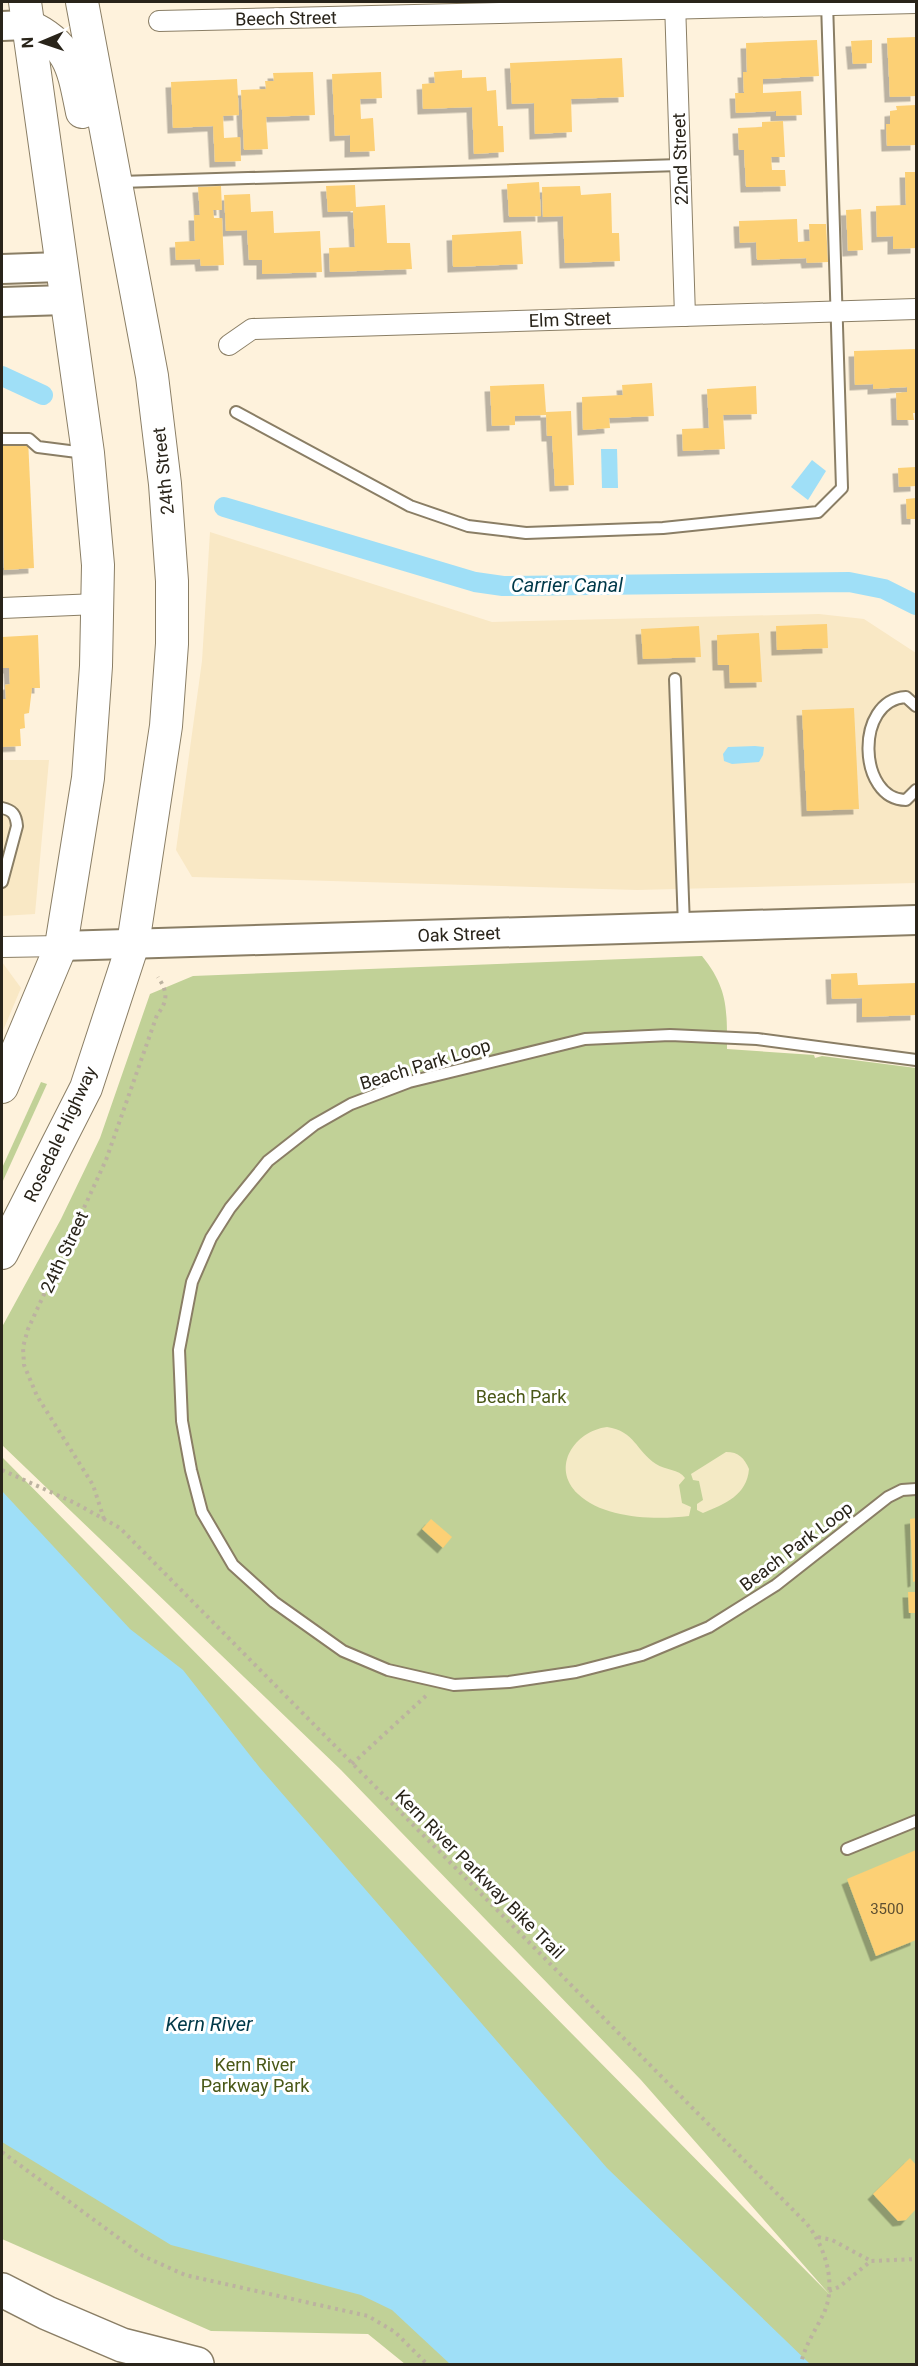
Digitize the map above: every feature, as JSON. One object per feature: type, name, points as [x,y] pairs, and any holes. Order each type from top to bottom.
[{"type":"highway","points":[[2,2290],[47,2313],[122,2345],[197,2364]]},
{"type":"main road","name":"24th Street","points":[[82,2],[158,422],[172,600],[172,644],[166,726],[133,944]]},
{"type":"main road","points":[[18,18],[51,36],[63,50],[75,78],[86,131],[114,174]]},
{"type":"main road","points":[[2,1087],[61,946],[90,756],[96,666],[97,604],[96,525],[88,453],[60,267],[18,18]]},
{"type":"main road","points":[[2,269],[60,267]]},
{"type":"main road","points":[[2,302],[65,300]]},
{"type":"main road","name":"Oak Street","points":[[61,946],[916,920]]},
{"type":"main road","name":"Rosedale Highway","points":[[2,1253],[86,1088],[133,944]]},
{"type":"street","name":"Beech Street","points":[[159,21],[675,6],[916,3]]},
{"type":"street","name":"22nd Street","points":[[675,6],[685,316]]},
{"type":"street","name":"Elm Street","points":[[229,345],[252,328],[916,309]]},
{"type":"street","points":[[2,608],[97,604]]},
{"type":"street","name":"Oak Street","points":[[2,947],[61,946]]},
{"type":"lane","points":[[236,412],[410,506],[468,526],[526,533],[663,528],[818,512],[842,488],[827,4]]},
{"type":"lane","points":[[114,174],[680,165]]},
{"type":"lane","points":[[2,439],[29,438],[38,447],[88,453]]},
{"type":"lane","points":[[675,679],[684,927]]},
{"type":"lane","points":[[916,706],[906,697],[895,698],[885,703],[871,728],[869,748],[874,779],[884,790],[894,798],[906,800],[916,790]]},
{"type":"lane","points":[[2,808],[11,810],[16,818],[7,844],[3,877]]},
{"type":"lane","name":"Beach Park Loop","points":[[916,1060],[757,1039],[670,1035],[585,1039],[409,1082],[351,1104],[314,1125],[268,1161],[230,1208],[211,1238],[192,1282],[179,1350],[182,1421],[202,1512],[233,1565],[274,1602],[343,1651],[387,1670],[438,1681],[454,1684],[508,1682],[576,1672],[642,1655],[709,1627],[776,1585],[888,1497],[902,1490],[916,1489]]},
{"type":"lane","points":[[847,1849],[916,1821]]},
{"type":"path","name":"24th Street","points":[[104,1520],[93,1485],[37,1396],[24,1365],[23,1347],[28,1329],[106,1160],[158,1015],[165,1004],[166,994],[158,977]]},
{"type":"path","name":"Kern River Parkway Bike Trail","points":[[2,1470],[120,1528],[818,2237],[826,2259],[829,2290],[825,2309],[801,2364]]},
{"type":"path","points":[[352,1764],[421,1702],[438,1681]]},
{"type":"path","points":[[2,2152],[143,2256],[185,2275],[368,2316],[395,2332],[427,2364]]},
{"type":"path","points":[[818,2237],[832,2240],[871,2261],[916,2259]]},
{"type":"path","points":[[829,2290],[839,2287],[871,2261]]},
{"type":"shaded area","points":[[210,532],[492,622],[819,614],[864,619],[916,653],[916,883],[637,890],[192,877],[176,850],[202,661]]},
{"type":"shaded area","points":[[2,760],[49,760],[35,914],[2,916]]},
{"type":"shaded area","points":[[2,962],[21,988],[2,1033]]},
{"type":"green space","name":"Beach Park","points":[[702,956],[717,978],[724,1000],[727,1049],[814,1055],[815,1058],[822,1056],[916,1068],[916,2364],[405,2364],[368,2334],[211,2331],[2,2239],[2,1457],[830,2295],[641,2080],[341,1770],[2,1445],[2,1327],[61,1219],[100,1138],[150,994],[193,976]]},
{"type":"green space","points":[[41,1082],[47,1084],[2,1183],[2,1168]]},
{"type":"sand","points":[[607,1427],[624,1433],[649,1459],[676,1471],[685,1478],[679,1485],[682,1503],[691,1507],[689,1516],[661,1518],[631,1516],[602,1509],[578,1494],[570,1484],[566,1473],[566,1462],[570,1452],[585,1435]]},
{"type":"sand","points":[[726,1452],[738,1454],[749,1469],[744,1486],[733,1497],[703,1513],[697,1510],[697,1504],[703,1500],[699,1481],[693,1480],[691,1474]]},
{"type":"water","points":[[601,449],[617,449],[618,488],[602,488]]},
{"type":"water","points":[[812,460],[826,471],[808,500],[791,487]]},
{"type":"water","points":[[728,747],[764,747],[759,762],[732,764],[724,761],[723,754]]},
{"type":"water","name":"Kern River","points":[[2,1491],[130,1629],[183,1670],[260,1768],[607,2168],[810,2364],[450,2364],[392,2310],[361,2295],[171,2245],[2,2142]]},
{"type":"building","points":[[916,37],[916,96],[890,97],[887,38]]},
{"type":"building","points":[[817,40],[819,76],[763,79],[763,93],[801,91],[802,115],[776,116],[776,111],[736,113],[735,93],[744,93],[743,72],[747,72],[746,43]]},
{"type":"building","points":[[872,40],[872,63],[853,64],[851,41]]},
{"type":"building","points":[[622,58],[624,97],[571,99],[572,132],[535,134],[534,103],[512,104],[510,63]]},
{"type":"building","points":[[462,70],[462,78],[486,77],[487,91],[496,90],[498,126],[503,126],[504,152],[474,154],[472,107],[423,109],[422,84],[435,83],[434,72]]},
{"type":"building","points":[[313,72],[315,115],[266,117],[268,149],[244,150],[241,90],[266,89],[265,81],[274,81],[273,73]]},
{"type":"building","points":[[381,72],[382,98],[360,99],[361,119],[373,118],[375,151],[350,152],[350,135],[335,136],[332,74]]},
{"type":"building","points":[[237,79],[239,115],[223,116],[224,138],[240,137],[241,161],[215,162],[213,126],[173,128],[171,82]]},
{"type":"building","points":[[916,105],[916,145],[887,146],[886,124],[890,124],[890,111],[897,110],[896,106]]},
{"type":"building","points":[[783,121],[785,157],[771,157],[772,170],[785,170],[786,186],[746,187],[744,150],[739,150],[738,128],[762,127],[762,122]]},
{"type":"building","points":[[905,172],[916,172],[916,248],[893,249],[893,236],[877,237],[876,206],[906,205]]},
{"type":"building","points":[[539,182],[541,216],[509,217],[507,184]]},
{"type":"building","points":[[355,185],[356,207],[385,205],[387,243],[410,243],[412,269],[330,272],[329,248],[355,247],[353,211],[328,212],[326,186]]},
{"type":"building","points":[[221,186],[222,210],[213,210],[214,218],[222,218],[224,265],[201,266],[200,259],[176,260],[175,242],[195,241],[194,215],[200,215],[198,187]]},
{"type":"building","points":[[580,186],[581,195],[611,193],[612,233],[619,233],[620,261],[565,263],[563,216],[543,217],[542,187]]},
{"type":"building","points":[[250,194],[251,212],[273,211],[274,233],[320,231],[322,272],[262,274],[262,260],[249,260],[247,230],[226,231],[224,195]]},
{"type":"building","points":[[861,209],[863,250],[848,251],[846,210]]},
{"type":"building","points":[[797,219],[798,242],[810,241],[809,224],[826,224],[828,262],[807,263],[806,258],[757,260],[756,242],[740,243],[739,221]]},
{"type":"building","points":[[521,231],[523,264],[453,267],[452,235]]},
{"type":"building","points":[[916,349],[916,413],[913,413],[914,420],[897,420],[896,393],[907,392],[907,387],[873,389],[873,384],[855,385],[854,351]]},
{"type":"building","points":[[652,383],[654,416],[609,418],[610,428],[583,430],[582,397],[623,395],[622,385]]},
{"type":"building","points":[[544,384],[546,412],[571,411],[574,485],[555,486],[552,436],[547,436],[546,415],[515,416],[515,425],[492,426],[490,386]]},
{"type":"building","points":[[756,386],[757,414],[723,415],[725,449],[683,451],[682,429],[709,428],[707,389]]},
{"type":"building","points":[[28,439],[34,568],[4,570],[2,440]]},
{"type":"building","points":[[916,467],[916,486],[899,487],[898,468]]},
{"type":"building","points":[[916,498],[916,519],[907,519],[906,499]]},
{"type":"building","points":[[827,624],[828,648],[777,650],[776,626]]},
{"type":"building","points":[[699,626],[701,657],[643,659],[641,629]]},
{"type":"building","points":[[759,633],[762,682],[730,683],[729,665],[718,665],[717,635]]},
{"type":"building","points":[[38,635],[40,688],[32,688],[29,713],[24,714],[25,728],[20,729],[21,746],[2,747],[2,699],[6,699],[5,685],[10,684],[9,668],[2,668],[2,637]]},
{"type":"building","points":[[854,708],[859,809],[807,811],[802,710]]},
{"type":"building","points":[[857,973],[858,985],[916,983],[916,1015],[862,1017],[862,998],[832,999],[831,974]]},
{"type":"building","points":[[916,1518],[916,1581],[913,1582],[910,1519]]},
{"type":"building","points":[[431,1519],[452,1537],[443,1548],[422,1529]]},
{"type":"building","points":[[908,1592],[916,1592],[916,1613],[909,1613]]},
{"type":"building","points":[[916,1850],[916,1940],[876,1956],[847,1879]]},
{"type":"building","points":[[910,2158],[916,2165],[916,2209],[906,2220],[898,2221],[873,2194]]},
{"type":"waterway","name":"Carrier Canal","points":[[2,376],[43,395]]},
{"type":"waterway","name":"Carrier Canal","points":[[224,507],[475,582],[503,586],[849,582],[884,589],[916,605]]},
{"type":"park label","name":"Kern River Parkway Park","points":[[255,2074]]}]
